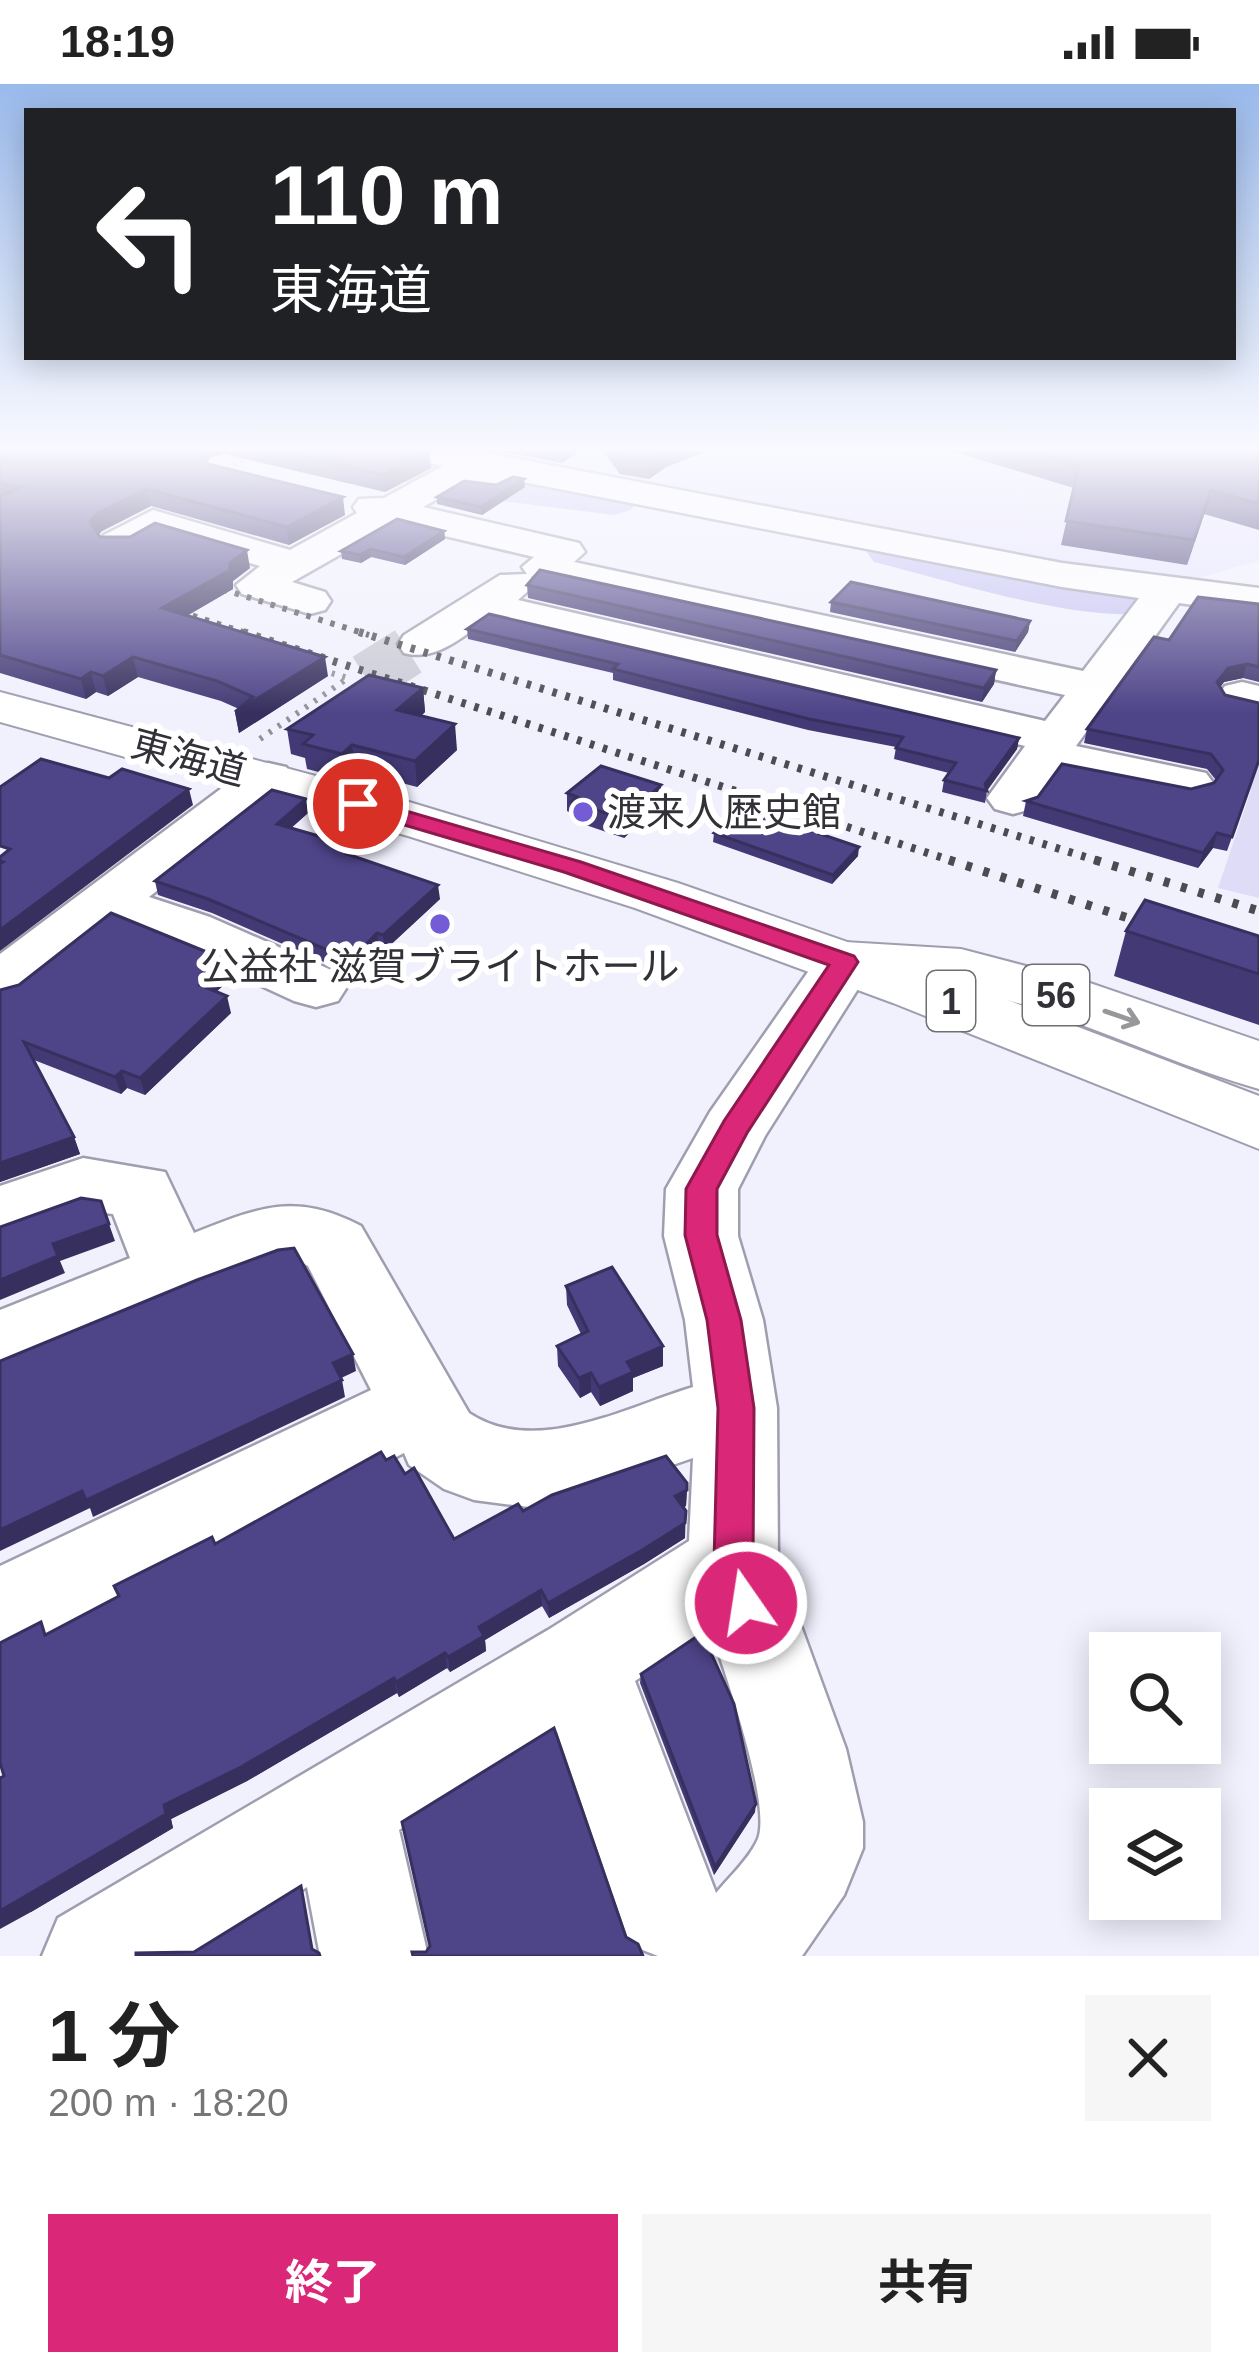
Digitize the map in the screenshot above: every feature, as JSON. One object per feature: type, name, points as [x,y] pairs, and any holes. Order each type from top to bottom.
[{"type":"main road","name":"東海道","points":[[0,707],[257,757],[845,962],[1259,1124]]},
{"type":"main road","name":"56","points":[[845,962],[961,969],[1064,997],[1259,1066]]},
{"type":"street","points":[[118,543],[126,538]]},
{"type":"street","points":[[194,538],[303,582],[357,538]]},
{"type":"street","points":[[481,538],[553,559],[824,599],[1096,688]]},
{"type":"street","points":[[420,644],[585,538]]},
{"type":"street","points":[[883,538],[1062,575],[1167,590],[1248,590]]},
{"type":"street","points":[[755,668],[887,539]]},
{"type":"street","points":[[1013,798],[1167,590]]},
{"type":"street","points":[[482,604],[755,668],[1188,784]]},
{"type":"street","points":[[0,984],[107,902],[257,757]]},
{"type":"street","points":[[107,902],[189,930],[316,987]]},
{"type":"street","points":[[581,1664],[703,1931],[749,1934],[811,1853],[812,1803],[733,1563],[736,1408],[724,1320],[701,1235],[702,1189],[734,1129],[845,962]]},
{"type":"street","points":[[0,1215],[83,1184],[140,1191],[173,1273]]},
{"type":"street","points":[[0,1344],[264,1235],[309,1232],[335,1246],[439,1439],[474,1462],[544,1471],[736,1408]]},
{"type":"street","points":[[0,1613],[420,1405]]},
{"type":"street","points":[[95,1956],[581,1664],[733,1563]]},
{"type":"street","points":[[343,1807],[374,1956]]},
{"type":"path","points":[[257,757],[348,679],[304,664]]},
{"type":"shaded area","points":[[926,538],[1259,538],[1259,561],[1195,579],[1065,565]]},
{"type":"shaded area","points":[[1235,740],[1259,747],[1259,898],[1218,888],[1251,790],[1208,779]]},
{"type":"building","points":[[0,538],[207,538],[247,550],[230,563],[230,570],[162,608],[325,657],[235,712],[253,697],[217,681],[133,657],[103,676],[91,672],[81,679],[0,655]]},
{"type":"building","points":[[363,538],[433,538],[404,557],[370,549],[360,555],[341,551]]},
{"type":"building","points":[[540,570],[996,670],[984,688],[527,585]]},
{"type":"building","points":[[851,582],[1030,621],[1017,641],[831,602]]},
{"type":"building","points":[[1198,597],[1259,604],[1259,667],[1228,668],[1217,682],[1225,695],[1259,703],[1259,760],[1232,837],[1217,833],[1203,853],[1026,801],[1038,797],[1062,764],[1191,789],[1214,783],[1223,770],[1211,754],[1087,729],[1154,637],[1169,640]]},
{"type":"building","points":[[489,614],[1019,738],[985,784],[987,791],[944,780],[956,763],[896,748],[903,737],[809,719],[613,669],[618,664],[467,629]]},
{"type":"building","points":[[369,675],[423,688],[397,710],[455,724],[415,761],[352,745],[342,754],[303,744],[313,735],[287,729]]},
{"type":"building","points":[[41,759],[109,778],[122,769],[189,789],[0,930],[0,857],[10,849],[0,846],[0,787]]},
{"type":"building","points":[[601,766],[661,785],[624,819],[571,802],[577,797],[567,793]]},
{"type":"building","points":[[272,790],[306,799],[277,824],[329,839],[352,849],[347,854],[438,885],[383,935],[377,933],[347,964],[337,954],[155,881]]},
{"type":"building","points":[[741,807],[859,847],[833,875],[714,833]]},
{"type":"building","points":[[1145,900],[1259,936],[1259,974],[1126,931]]},
{"type":"building","points":[[111,913],[229,961],[200,985],[227,996],[140,1078],[122,1071],[115,1077],[24,1042],[74,1137],[0,1163],[0,990],[19,985]]},
{"type":"building","points":[[81,1198],[101,1201],[109,1224],[53,1244],[58,1256],[0,1280],[0,1227]]},
{"type":"building","points":[[294,1248],[353,1354],[333,1363],[342,1380],[86,1500],[82,1491],[0,1530],[0,1361],[197,1280]]},
{"type":"building","points":[[612,1267],[663,1346],[627,1362],[633,1372],[599,1387],[591,1373],[579,1378],[557,1346],[588,1331],[566,1286]]},
{"type":"building","points":[[381,1452],[386,1460],[394,1456],[405,1474],[414,1468],[454,1539],[518,1504],[523,1511],[552,1495],[666,1456],[687,1483],[687,1490],[675,1496],[686,1511],[685,1523],[548,1603],[541,1590],[479,1627],[484,1636],[396,1682],[394,1678],[241,1767],[164,1805],[166,1814],[0,1911],[0,1778],[4,1776],[0,1763],[0,1643],[41,1622],[45,1635],[119,1596],[114,1586],[212,1537],[215,1544]]},
{"type":"building","points":[[702,1633],[734,1704],[756,1804],[715,1867],[641,1674]]},
{"type":"building","points":[[554,1728],[626,1937],[638,1944],[643,1956],[413,1956],[412,1952],[426,1952],[430,1946],[402,1822]]},
{"type":"building","points":[[301,1886],[312,1949],[320,1956],[136,1956],[194,1952]]},
{"type":"waterway","points":[[892,551],[1080,594],[1137,599]]},
{"type":"tunnel","points":[[366,678],[420,644]]},
{"type":"railway","points":[[199,582],[369,635]]},
{"type":"railway","points":[[157,604],[252,635]]},
{"type":"railway","points":[[243,632],[959,863]]},
{"type":"railway","points":[[359,632],[1105,863]]},
{"type":"railway","points":[[949,860],[1162,929]]},
{"type":"railway","points":[[1095,860],[1259,911]]},
{"type":"place","name":"渡来人歴史館","points":[[583,812]]},
{"type":"place","name":"公益社 滋賀ブライトホール","points":[[440,924]]},
{"type":"route","points":[[358,804],[572,867],[845,962],[734,1129],[702,1189],[701,1235],[724,1320],[736,1408],[733,1563],[746,1603]]}]
